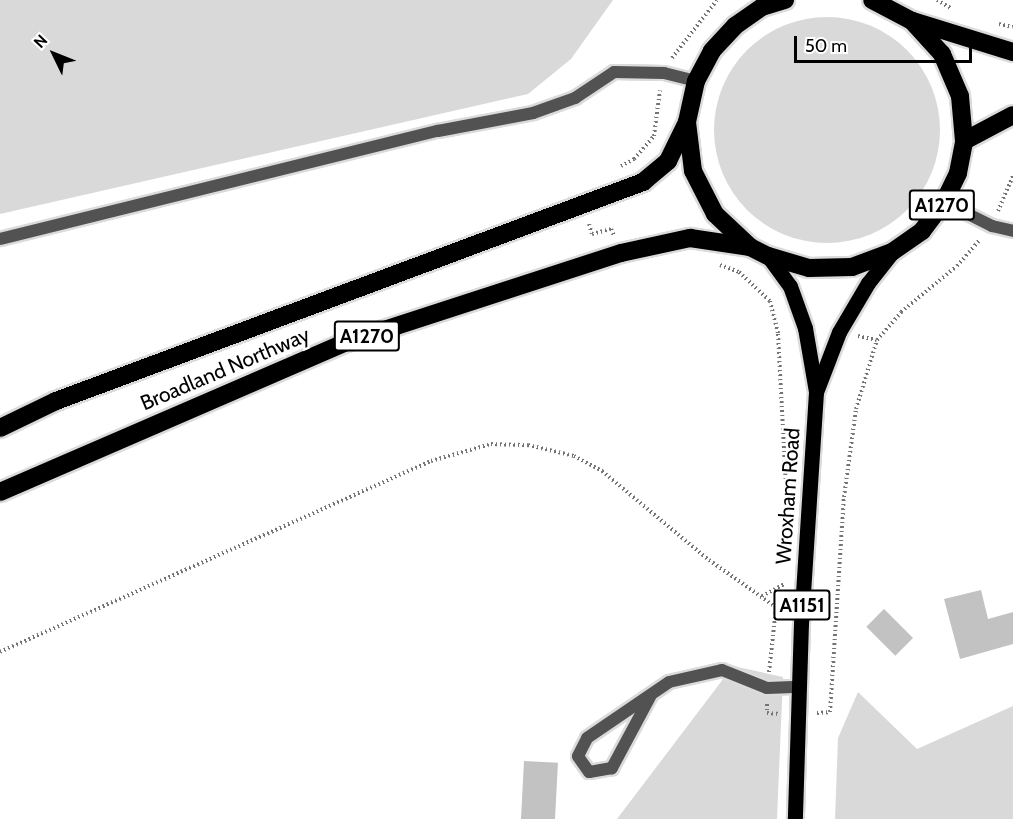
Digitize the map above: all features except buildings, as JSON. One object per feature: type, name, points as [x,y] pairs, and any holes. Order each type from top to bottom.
[{"type":"highway","name":"A1270","points":[[785,0],[764,4],[727,34],[712,51],[696,81],[687,122],[693,171],[711,205],[750,247],[768,256],[809,268],[852,267],[892,252],[922,231],[944,202],[958,173],[964,141],[960,96],[942,54],[912,21]]},
{"type":"highway","name":"A1270","points":[[872,0],[912,21],[1013,52]]},
{"type":"highway","points":[[964,141],[1013,115]]},
{"type":"highway","name":"Broadland Northway","points":[[0,428],[67,397],[583,208],[651,176],[668,161],[687,122]]},
{"type":"highway","name":"Broadland Northway","points":[[0,492],[347,342],[621,253],[690,238],[750,247]]},
{"type":"main road","name":"Wroxham Road","points":[[816,392],[839,332],[868,283],[892,252]]},
{"type":"main road","name":"Wroxham Road","points":[[768,256],[790,286],[805,328],[816,392],[801,623],[795,819]]},
{"type":"lane","points":[[0,239],[438,131],[533,113],[575,98],[614,72],[664,73],[696,81]]},
{"type":"lane","points":[[944,202],[992,226],[1013,231]]},
{"type":"lane","points":[[650,697],[612,768],[589,772],[578,756],[587,738],[669,682],[722,670],[767,688],[800,687]]},
{"type":"path","points":[[614,169],[634,159],[654,136],[664,73],[672,57],[717,0]]},
{"type":"path","points":[[798,715],[830,712],[844,497],[856,409],[877,340],[901,312],[957,266],[992,226],[1013,176]]},
{"type":"path","points":[[583,208],[592,234],[611,229],[621,253]]},
{"type":"path","points":[[717,264],[739,272],[770,301],[778,334],[787,509]]},
{"type":"path","points":[[0,652],[431,461],[491,444],[528,445],[574,456],[602,471],[709,560],[801,623]]},
{"type":"path","points":[[762,597],[785,584],[786,574]]},
{"type":"shaded area","points":[[0,0],[613,0],[571,59],[528,94],[0,214]]},
{"type":"shaded area","points":[[827,17],[849,19],[880,30],[907,50],[927,77],[938,108],[940,130],[938,152],[927,183],[907,210],[880,230],[849,241],[827,243],[805,241],[774,230],[747,210],[727,183],[716,152],[714,130],[716,108],[727,77],[747,50],[774,30],[805,19]]},
{"type":"shaded area","points":[[733,666],[783,677],[777,819],[617,819]]},
{"type":"shaded area","points":[[858,692],[917,749],[1013,706],[1013,819],[835,819],[838,738]]}]
